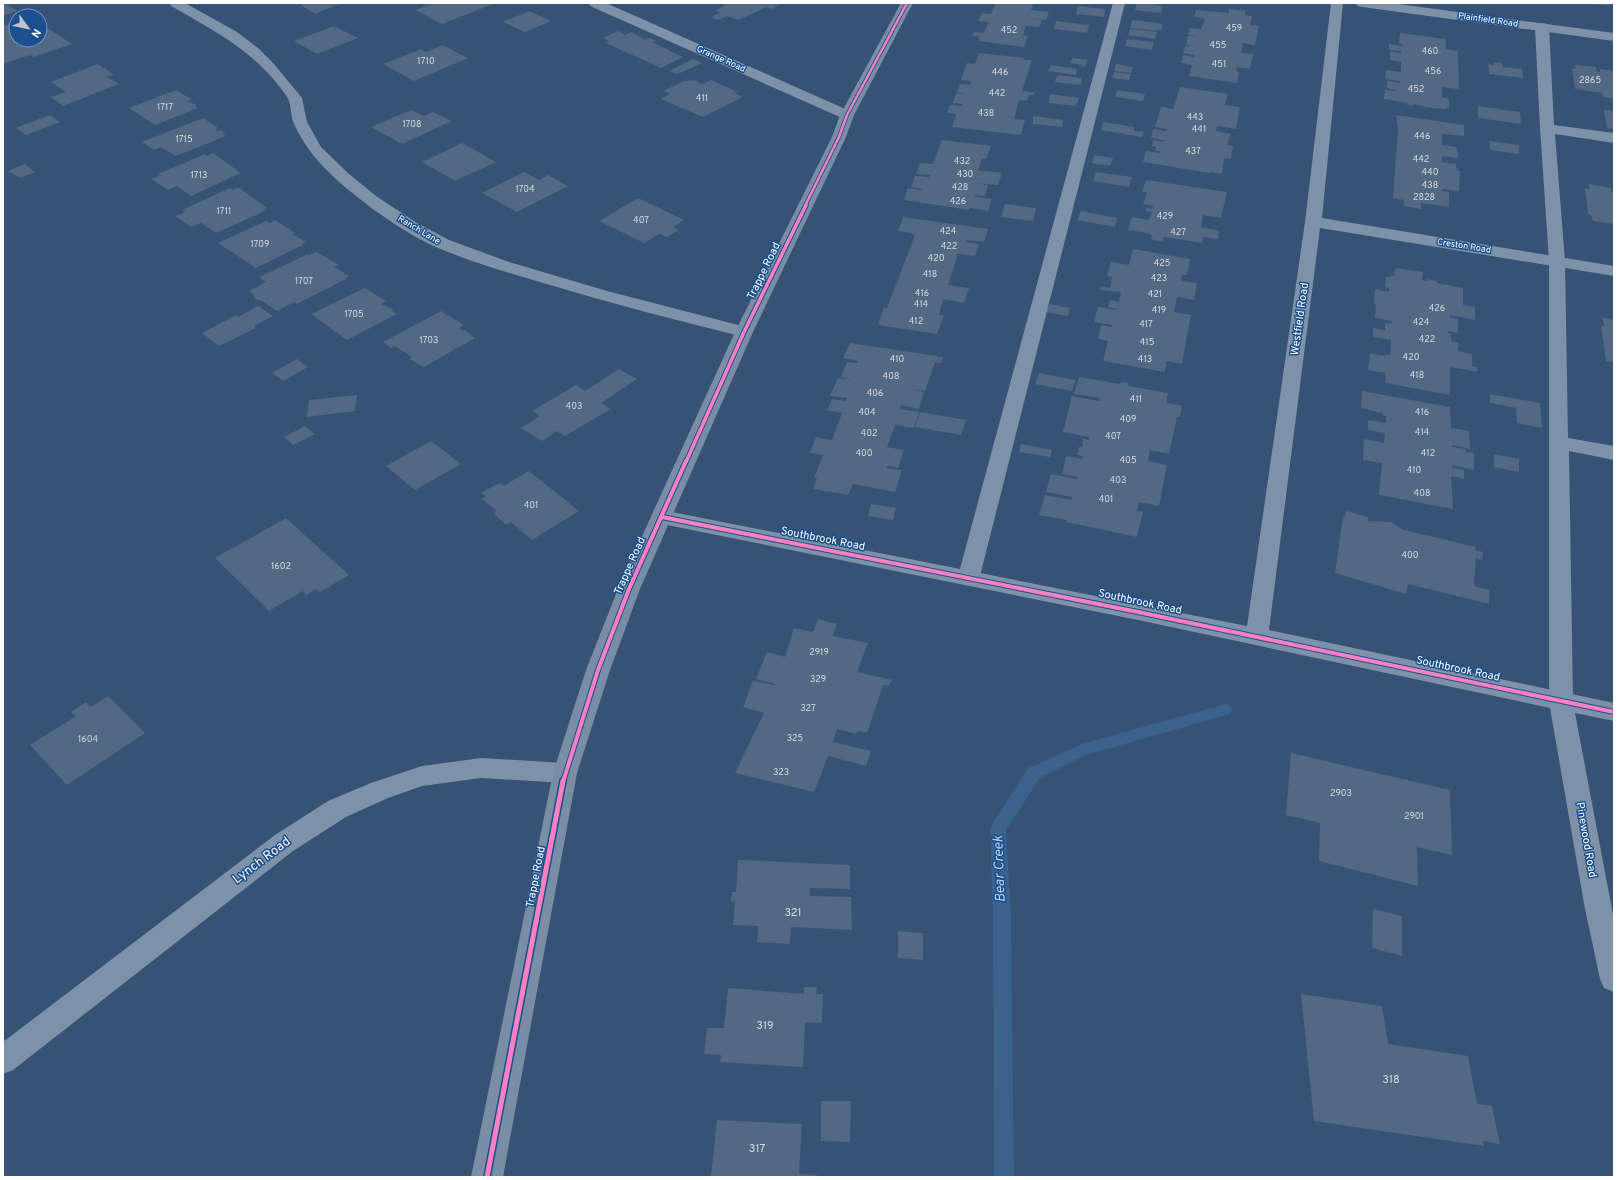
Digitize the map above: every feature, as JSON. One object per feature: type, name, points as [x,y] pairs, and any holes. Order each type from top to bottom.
[{"type":"street","name":"Ranch Lane","points":[[176,3],[232,35],[253,51],[269,67],[295,98],[300,122],[315,149],[348,181],[370,199],[411,226],[443,244],[503,266],[601,295],[744,332]]},
{"type":"street","name":"Grange Road","points":[[595,3],[847,115]]},
{"type":"street","name":"Trappe Road","points":[[487,1177],[565,773],[598,670],[629,589],[744,332],[839,137],[847,115],[907,3]]},
{"type":"street","points":[[969,576],[1119,3]]},
{"type":"street","name":"Westfield Road","points":[[1258,635],[1313,222],[1337,3]]},
{"type":"street","name":"Plainfield Road","points":[[1362,3],[1614,37]]},
{"type":"street","name":"Pinewood Road","points":[[1542,27],[1547,128],[1557,262],[1561,700],[1598,909],[1614,979]]},
{"type":"street","points":[[1547,128],[1614,138]]},
{"type":"street","name":"Creston Road","points":[[1313,222],[1614,271]]},
{"type":"street","points":[[1558,442],[1614,453]]},
{"type":"street","name":"Southbrook Road","points":[[662,517],[969,576],[1258,635],[1614,712]]},
{"type":"street","name":"Lynch Road","points":[[3,1060],[284,844],[337,809],[380,790],[422,776],[481,768],[565,773]]},
{"type":"building","points":[[4,3],[12,8],[8,8],[8,14],[3,16]]},
{"type":"building","points":[[306,3],[342,3],[315,14],[301,5]]},
{"type":"building","points":[[434,3],[493,4],[442,24],[415,10]]},
{"type":"building","points":[[775,3],[779,5],[771,9],[767,7],[738,20],[727,16],[718,20],[711,17],[720,13],[715,10],[725,6],[722,4]]},
{"type":"building","points":[[994,3],[1034,3],[1031,10],[1049,12],[1046,20],[1029,18],[1042,20],[1039,27],[1026,26],[1023,35],[1028,36],[1024,47],[979,41],[978,36],[972,36],[974,32],[984,32],[989,22],[978,21],[982,13],[991,14],[995,5]]},
{"type":"building","points":[[1137,3],[1163,6],[1161,13],[1135,10]]},
{"type":"building","points":[[1609,3],[1609,6],[1591,4]]},
{"type":"building","points":[[1078,6],[1105,9],[1104,17],[1076,14]]},
{"type":"building","points":[[1229,9],[1245,11],[1245,15],[1252,16],[1250,25],[1259,26],[1255,45],[1243,43],[1241,53],[1253,54],[1250,69],[1237,67],[1236,71],[1239,72],[1237,83],[1189,76],[1192,65],[1181,63],[1183,55],[1194,57],[1195,55],[1183,53],[1185,46],[1197,47],[1186,45],[1188,36],[1199,36],[1188,35],[1190,28],[1201,29],[1205,19],[1194,17],[1196,10],[1229,13]]},
{"type":"building","points":[[529,11],[551,21],[525,32],[503,22]]},
{"type":"building","points":[[1132,20],[1163,25],[1161,30],[1157,31],[1130,28]]},
{"type":"building","points":[[1056,21],[1089,25],[1087,33],[1054,29]]},
{"type":"building","points":[[8,24],[8,48],[48,48],[49,29],[72,44],[33,57],[30,55],[3,64],[3,26]]},
{"type":"building","points":[[334,26],[358,38],[317,54],[294,41]]},
{"type":"building","points":[[1130,29],[1157,32],[1155,39],[1128,35]]},
{"type":"building","points":[[618,31],[625,35],[631,32],[646,40],[650,38],[656,41],[652,42],[683,57],[661,68],[606,43],[609,41],[603,38]]},
{"type":"building","points":[[1400,33],[1446,39],[1446,49],[1458,51],[1459,89],[1442,87],[1442,97],[1449,99],[1449,108],[1446,107],[1446,109],[1436,109],[1413,104],[1413,106],[1407,105],[1407,103],[1384,99],[1385,90],[1399,91],[1387,88],[1387,81],[1400,83],[1400,81],[1385,79],[1386,70],[1401,72],[1401,62],[1390,60],[1390,51],[1401,53],[1401,51],[1389,50],[1389,44],[1402,46],[1402,44],[1399,43]]},
{"type":"building","points":[[1127,39],[1154,42],[1152,50],[1125,46]]},
{"type":"building","points":[[442,45],[468,58],[414,81],[383,64],[421,49],[426,52]]},
{"type":"building","points":[[979,53],[1032,60],[1022,91],[1035,92],[1034,95],[1029,95],[1027,101],[1019,100],[1014,119],[1025,120],[1021,135],[952,127],[956,114],[947,113],[950,105],[962,106],[963,104],[953,103],[956,93],[966,94],[957,92],[960,84],[970,85],[971,81],[961,80],[967,63],[975,64]]},
{"type":"building","points":[[1072,58],[1087,60],[1085,67],[1070,63]]},
{"type":"building","points":[[693,59],[702,63],[678,74],[669,71]]},
{"type":"building","points":[[1493,62],[1502,63],[1502,67],[1522,69],[1523,78],[1489,74],[1488,64],[1494,65]]},
{"type":"building","points":[[98,64],[114,75],[107,77],[119,84],[63,106],[51,97],[66,92],[51,82]]},
{"type":"building","points":[[1116,64],[1133,67],[1131,73],[1114,71]]},
{"type":"building","points":[[1051,65],[1077,69],[1076,75],[1048,71]]},
{"type":"building","points":[[1575,65],[1596,67],[1596,71],[1600,72],[1600,69],[1614,71],[1614,99],[1603,97],[1602,93],[1575,89],[1572,68],[1576,69]]},
{"type":"building","points":[[1114,72],[1131,74],[1129,80],[1112,78]]},
{"type":"building","points":[[1057,75],[1082,78],[1081,85],[1055,82]]},
{"type":"building","points":[[694,80],[702,84],[711,80],[738,92],[735,93],[743,97],[703,117],[661,99],[670,94],[663,91],[684,81]]},
{"type":"building","points":[[1180,87],[1228,94],[1225,105],[1240,107],[1236,129],[1217,126],[1216,131],[1231,134],[1227,145],[1233,146],[1231,159],[1224,158],[1222,174],[1143,162],[1146,151],[1160,153],[1161,151],[1155,151],[1156,146],[1152,146],[1153,140],[1163,142],[1164,140],[1151,138],[1153,129],[1166,131],[1167,129],[1155,127],[1161,107],[1173,109]]},
{"type":"building","points":[[176,90],[191,99],[187,101],[197,105],[195,106],[198,108],[155,125],[129,108]]},
{"type":"building","points":[[1117,90],[1145,94],[1143,101],[1115,97]]},
{"type":"building","points":[[1050,94],[1079,98],[1076,106],[1049,103]]},
{"type":"building","points":[[1478,106],[1520,112],[1521,124],[1478,118]]},
{"type":"building","points":[[411,110],[424,116],[433,112],[452,121],[402,144],[371,127]]},
{"type":"building","points":[[1604,110],[1614,111],[1614,129],[1607,128]]},
{"type":"building","points":[[50,115],[60,122],[26,135],[16,128]]},
{"type":"building","points":[[1396,115],[1464,125],[1464,136],[1442,134],[1442,145],[1456,147],[1457,152],[1459,153],[1457,158],[1442,156],[1442,162],[1456,164],[1457,171],[1460,171],[1459,191],[1442,189],[1442,191],[1449,192],[1449,207],[1421,203],[1421,209],[1404,206],[1404,200],[1393,198],[1398,130]]},
{"type":"building","points":[[1033,116],[1063,120],[1062,127],[1033,124]]},
{"type":"building","points":[[203,118],[218,128],[215,129],[217,131],[220,130],[225,133],[222,134],[226,136],[176,156],[161,147],[154,150],[142,142]]},
{"type":"building","points":[[1103,122],[1134,127],[1134,131],[1144,132],[1142,137],[1101,130]]},
{"type":"building","points":[[942,140],[991,146],[986,159],[982,159],[978,170],[1002,173],[998,185],[974,183],[988,185],[985,196],[974,196],[992,199],[988,211],[970,208],[969,210],[904,200],[908,188],[922,190],[911,187],[915,176],[929,177],[930,175],[916,174],[920,163],[933,164]]},
{"type":"building","points":[[1489,141],[1519,145],[1519,154],[1490,150]]},
{"type":"building","points":[[462,143],[496,162],[455,181],[422,162]]},
{"type":"building","points":[[213,153],[241,173],[191,196],[177,186],[168,190],[151,179],[161,175],[158,174],[205,154],[207,156]]},
{"type":"building","points":[[1094,155],[1113,158],[1110,166],[1092,163]]},
{"type":"building","points":[[24,164],[35,172],[20,178],[8,171]]},
{"type":"building","points":[[524,172],[539,180],[548,175],[568,186],[517,212],[482,193]]},
{"type":"building","points":[[1096,172],[1132,177],[1129,187],[1093,181]]},
{"type":"building","points":[[1146,180],[1227,192],[1221,218],[1203,215],[1201,227],[1219,231],[1218,239],[1203,237],[1202,243],[1164,237],[1163,242],[1151,239],[1152,235],[1147,233],[1128,230],[1132,217],[1149,220],[1152,212],[1146,211],[1146,208],[1152,209],[1153,206],[1143,204],[1147,192],[1142,192]]},
{"type":"building","points":[[1589,184],[1611,188],[1611,192],[1614,192],[1614,224],[1593,221],[1591,215],[1588,214],[1585,188],[1590,189]]},
{"type":"building","points":[[238,187],[267,208],[263,210],[265,211],[216,233],[201,223],[191,227],[175,216],[185,212],[182,210],[230,188],[233,190]]},
{"type":"building","points":[[638,198],[684,220],[673,227],[679,230],[667,237],[659,234],[644,243],[599,221]]},
{"type":"building","points":[[1005,204],[1036,208],[1033,221],[1001,217]]},
{"type":"building","points":[[1081,211],[1117,218],[1115,227],[1077,220]]},
{"type":"building","points":[[903,217],[988,229],[984,242],[966,240],[965,242],[979,244],[975,256],[958,254],[948,285],[969,288],[964,303],[943,299],[939,315],[944,315],[937,334],[878,325],[884,307],[887,308],[915,235],[912,233],[898,231]]},
{"type":"building","points":[[275,220],[295,233],[292,234],[306,242],[301,244],[303,245],[256,268],[218,243],[266,221],[270,223]]},
{"type":"building","points":[[1133,249],[1190,259],[1187,275],[1182,275],[1181,281],[1197,283],[1194,300],[1177,297],[1174,312],[1191,315],[1182,364],[1166,361],[1165,372],[1103,361],[1108,341],[1098,339],[1101,325],[1111,327],[1112,325],[1094,322],[1098,307],[1116,310],[1108,307],[1110,300],[1119,302],[1121,292],[1100,290],[1101,286],[1110,288],[1112,277],[1107,276],[1111,262],[1129,265]]},
{"type":"building","points":[[317,252],[339,265],[334,267],[349,276],[345,278],[346,279],[297,304],[294,302],[277,311],[262,301],[254,298],[254,295],[249,291],[266,282],[259,277],[308,254]]},
{"type":"building","points":[[1395,268],[1423,272],[1422,280],[1428,281],[1427,279],[1437,281],[1437,283],[1463,288],[1463,305],[1475,307],[1475,320],[1450,315],[1450,318],[1458,319],[1458,333],[1448,331],[1448,333],[1451,334],[1451,341],[1459,343],[1458,351],[1472,354],[1472,366],[1477,367],[1478,372],[1450,367],[1450,395],[1385,383],[1386,373],[1368,370],[1370,353],[1385,356],[1386,354],[1390,355],[1391,340],[1373,337],[1373,328],[1385,330],[1385,323],[1391,324],[1392,321],[1375,318],[1376,305],[1374,304],[1375,289],[1389,292],[1389,288],[1385,287],[1386,277],[1390,277],[1390,275],[1394,276]]},
{"type":"building","points":[[365,288],[386,301],[381,304],[393,309],[391,310],[397,314],[347,340],[311,314]]},
{"type":"building","points":[[1050,304],[1070,308],[1068,316],[1046,312]]},
{"type":"building","points":[[258,306],[273,316],[254,326],[256,328],[219,346],[202,333],[236,315],[238,317]]},
{"type":"building","points":[[441,311],[464,325],[459,328],[463,331],[465,330],[475,338],[424,367],[409,359],[412,357],[395,346],[391,348],[383,342]]},
{"type":"building","points":[[1602,317],[1614,320],[1614,362],[1606,361],[1601,326],[1604,326]]},
{"type":"building","points":[[850,343],[943,357],[941,363],[935,362],[925,391],[907,388],[924,392],[919,409],[901,405],[900,409],[919,412],[914,428],[895,425],[887,447],[904,450],[898,468],[887,466],[887,468],[902,470],[895,492],[853,484],[848,495],[813,489],[817,478],[814,478],[823,455],[810,453],[816,437],[832,440],[842,413],[827,410],[832,399],[846,401],[847,398],[830,396],[838,378],[853,380],[841,377],[847,362],[857,363],[858,361],[843,358]]},
{"type":"building","points":[[297,359],[308,367],[283,381],[272,373]]},
{"type":"building","points":[[619,369],[637,379],[601,403],[611,409],[565,436],[557,431],[542,441],[521,428],[540,416],[532,411],[576,385],[585,391]]},
{"type":"building","points":[[1039,373],[1075,380],[1072,391],[1035,384]]},
{"type":"building","points":[[1079,377],[1120,384],[1121,382],[1129,383],[1128,386],[1168,393],[1166,403],[1182,406],[1180,417],[1177,417],[1169,454],[1150,450],[1148,461],[1167,465],[1159,506],[1139,502],[1137,511],[1143,512],[1137,537],[1067,522],[1067,520],[1039,515],[1045,495],[1072,500],[1072,497],[1046,492],[1051,474],[1078,479],[1078,477],[1062,474],[1066,456],[1083,459],[1083,456],[1077,455],[1079,447],[1082,447],[1083,439],[1089,440],[1089,437],[1063,432],[1072,396],[1099,401],[1100,398],[1074,394]]},
{"type":"building","points":[[1362,391],[1450,407],[1451,428],[1469,431],[1470,449],[1452,445],[1452,447],[1465,449],[1466,452],[1474,453],[1474,470],[1452,465],[1452,468],[1464,470],[1464,479],[1451,476],[1453,509],[1379,495],[1382,463],[1363,460],[1364,439],[1384,443],[1385,433],[1368,430],[1368,420],[1386,423],[1386,416],[1383,415],[1383,413],[1361,408]]},
{"type":"building","points":[[1490,394],[1540,403],[1542,428],[1517,423],[1516,408],[1490,403]]},
{"type":"building","points":[[357,395],[355,411],[307,417],[309,400]]},
{"type":"building","points":[[920,412],[966,420],[961,435],[915,427]]},
{"type":"building","points":[[305,426],[315,434],[293,445],[284,437]]},
{"type":"building","points":[[431,441],[461,464],[415,490],[386,466]]},
{"type":"building","points":[[1021,444],[1052,450],[1050,457],[1019,452]]},
{"type":"building","points":[[1494,454],[1519,459],[1519,472],[1494,467]]},
{"type":"building","points":[[529,471],[579,511],[532,540],[511,522],[506,525],[493,513],[497,511],[482,499],[486,496],[481,493],[499,483],[504,486]]},
{"type":"building","points":[[871,504],[896,508],[893,520],[868,516]]},
{"type":"building","points":[[1346,511],[1368,517],[1368,521],[1391,522],[1404,530],[1476,547],[1475,550],[1483,552],[1482,560],[1476,558],[1474,586],[1490,590],[1489,604],[1408,584],[1406,594],[1335,573],[1343,516],[1345,517]]},
{"type":"building","points":[[286,518],[349,575],[320,592],[316,589],[306,595],[303,591],[269,611],[215,558]]},
{"type":"building","points":[[818,619],[837,624],[832,636],[868,643],[857,672],[892,680],[889,686],[883,685],[867,733],[857,731],[856,734],[837,729],[833,742],[871,751],[866,766],[828,756],[814,792],[735,773],[764,713],[743,707],[753,681],[775,684],[756,679],[767,652],[785,657],[794,628],[813,632]]},
{"type":"building","points":[[108,696],[145,733],[67,785],[30,745],[76,716],[71,712],[86,702],[91,707]]},
{"type":"building","points":[[1291,753],[1450,790],[1452,855],[1417,847],[1418,886],[1319,861],[1320,823],[1286,815]]},
{"type":"building","points":[[738,860],[850,865],[850,889],[810,888],[810,896],[851,897],[852,930],[791,927],[790,944],[757,942],[758,926],[733,925],[735,901],[731,902],[732,892],[736,892]]},
{"type":"building","points":[[1373,909],[1402,916],[1402,956],[1372,948]]},
{"type":"building","points":[[898,931],[923,933],[923,960],[898,958]]},
{"type":"building","points":[[804,987],[817,987],[816,994],[823,994],[822,1023],[805,1022],[803,1067],[720,1062],[721,1055],[704,1054],[707,1028],[724,1028],[728,988],[804,994]]},
{"type":"building","points":[[1301,994],[1382,1006],[1388,1044],[1468,1056],[1477,1104],[1492,1106],[1500,1144],[1483,1141],[1484,1146],[1314,1121]]},
{"type":"building","points":[[821,1101],[851,1101],[850,1142],[821,1141]]},
{"type":"building","points":[[717,1120],[802,1124],[799,1174],[817,1175],[817,1177],[711,1177]]},
{"type":"waterway","name":"Bear Creek","points":[[1004,1177],[1002,917],[998,829],[1034,773],[1082,750],[1225,710]]},
{"type":"cycle path","points":[[487,1177],[565,773],[598,670],[629,589],[744,332],[839,137],[847,115],[907,3]]},
{"type":"cycle path","points":[[662,517],[1138,612],[1614,712]]}]
